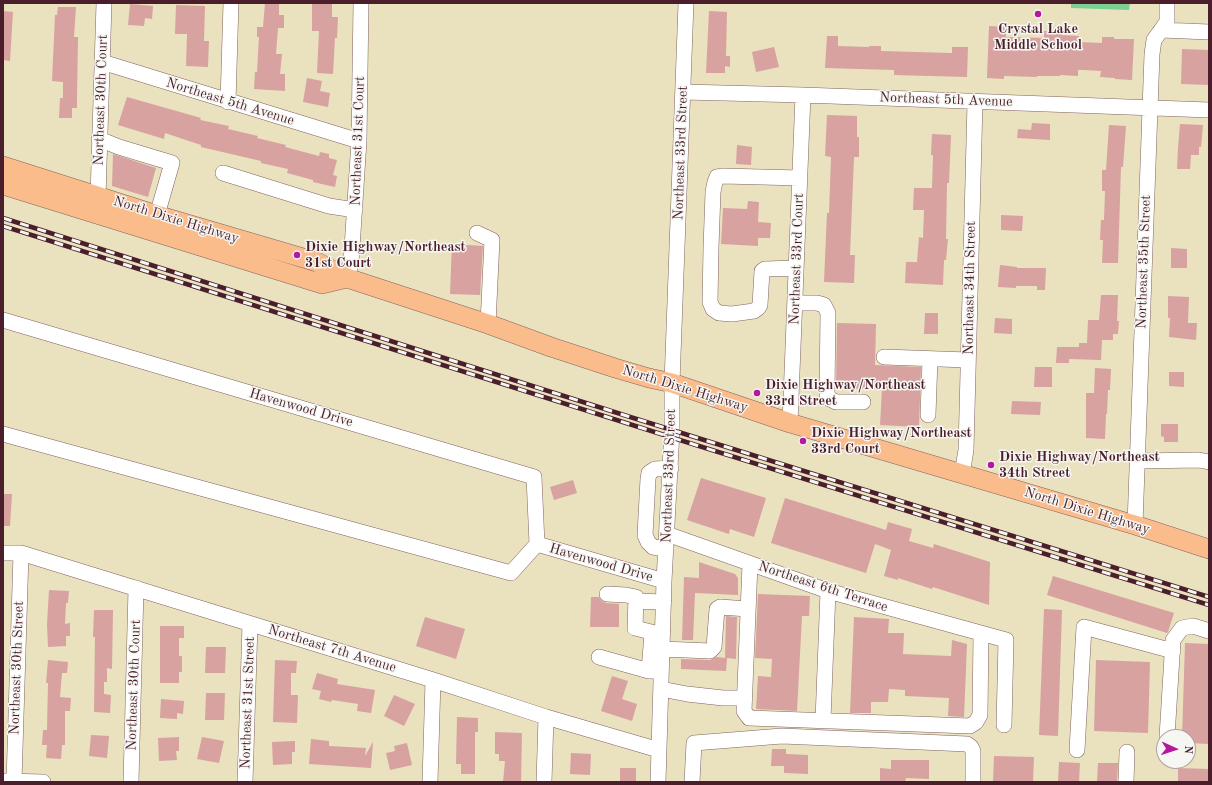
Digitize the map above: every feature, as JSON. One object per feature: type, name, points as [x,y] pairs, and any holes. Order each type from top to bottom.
[{"type":"main road","name":"North Dixie Highway","points":[[3,166],[156,215],[317,262],[347,278],[488,324],[614,368],[672,383],[790,423],[1135,525],[1209,549]]},
{"type":"main road","name":"North Dixie Highway","points":[[3,185],[322,284],[347,278]]},
{"type":"street","name":"Northeast 30th Court","points":[[98,196],[104,3]]},
{"type":"street","points":[[228,102],[231,3]]},
{"type":"street","name":"Northeast 31st Court","points":[[347,278],[351,263],[359,141],[361,3]]},
{"type":"street","name":"Northeast 33rd Street","points":[[658,782],[661,689],[655,671],[662,649],[658,633],[664,602],[671,468],[672,383],[686,3]]},
{"type":"street","name":"Northeast 35th Street","points":[[1135,525],[1152,54],[1154,40],[1167,22],[1167,3]]},
{"type":"street","points":[[1161,30],[1209,32]]},
{"type":"street","name":"Northeast 5th Avenue","points":[[102,62],[228,102],[359,141]]},
{"type":"street","name":"Northeast 5th Avenue","points":[[683,92],[1209,110]]},
{"type":"street","name":"Northeast 33rd Court","points":[[790,423],[803,95]]},
{"type":"street","name":"Northeast 34th Street","points":[[962,474],[966,450],[975,102]]},
{"type":"street","points":[[99,139],[119,147],[172,163],[156,215]]},
{"type":"street","points":[[223,173],[329,206],[355,210]]},
{"type":"street","points":[[796,268],[765,269],[762,271],[760,305],[754,311],[732,314],[719,313],[713,309],[710,302],[713,192],[715,182],[718,177],[800,178]]},
{"type":"street","points":[[477,233],[492,240],[488,324]]},
{"type":"street","points":[[795,303],[817,303],[824,305],[828,313],[827,394],[830,399],[836,402],[863,402]]},
{"type":"street","name":"Havenwood Drive","points":[[3,320],[534,477],[537,544],[511,573],[3,434]]},
{"type":"street","points":[[884,357],[968,360]]},
{"type":"street","points":[[928,415],[930,359]]},
{"type":"street","points":[[1138,461],[1199,460],[1209,462]]},
{"type":"street","points":[[666,549],[653,547],[648,542],[646,534],[648,479],[649,472],[654,469],[671,468]]},
{"type":"street","name":"Northeast 6th Terrace","points":[[667,534],[828,591],[1006,640],[1004,725]]},
{"type":"street","name":"Havenwood Drive","points":[[537,544],[664,581]]},
{"type":"street","name":"Northeast 7th Avenue","points":[[3,552],[21,553],[659,750]]},
{"type":"street","name":"Northeast 30th Street","points":[[10,781],[10,670],[21,553]]},
{"type":"street","points":[[750,564],[744,705],[749,718],[970,726],[976,722],[980,715],[981,633]]},
{"type":"street","name":"Northeast 30th Court","points":[[131,782],[136,588]]},
{"type":"street","points":[[823,720],[828,591]]},
{"type":"street","points":[[599,657],[655,671],[658,633],[635,628],[636,597],[607,594]]},
{"type":"street","points":[[636,601],[664,602]]},
{"type":"street","points":[[662,649],[710,651],[714,647],[717,609],[720,607],[748,609]]},
{"type":"street","name":"Northeast 31st Street","points":[[245,782],[250,624]]},
{"type":"street","points":[[1168,729],[1174,640],[1182,628],[1193,626],[1209,631]]},
{"type":"street","points":[[1077,750],[1084,627],[1173,651]]},
{"type":"street","points":[[430,782],[433,680]]},
{"type":"street","points":[[661,689],[687,694],[723,698],[744,705]]},
{"type":"street","points":[[544,782],[546,716]]},
{"type":"street","points":[[692,782],[694,743],[782,736],[967,744],[973,751],[973,782]]},
{"type":"street","points":[[1126,782],[1127,752]]},
{"type":"street","points":[[10,781],[43,782]]},
{"type":"green space","points":[[1071,3],[1130,3],[1129,10],[1071,8]]},
{"type":"building","points":[[265,3],[279,3],[279,15],[284,15],[284,28],[278,28],[276,54],[282,54],[280,74],[285,74],[285,91],[254,89],[255,72],[257,72],[259,37],[257,37],[257,27],[263,27]]},
{"type":"building","points":[[312,3],[332,3],[332,17],[338,17],[333,74],[317,73],[319,31],[312,31]]},
{"type":"building","points":[[130,4],[153,6],[152,19],[145,18],[144,26],[128,25]]},
{"type":"building","points":[[176,5],[205,6],[204,41],[209,41],[208,67],[186,66],[187,34],[175,34]]},
{"type":"building","points":[[58,7],[76,7],[74,37],[78,37],[77,108],[72,108],[72,118],[59,118],[60,98],[63,98],[63,82],[52,81],[55,15],[57,15]]},
{"type":"building","points":[[3,11],[13,12],[10,61],[3,60]]},
{"type":"building","points":[[709,11],[727,12],[726,56],[730,56],[730,67],[725,66],[725,73],[706,73]]},
{"type":"building","points":[[989,26],[1006,27],[1006,37],[1044,38],[1044,31],[1062,32],[1062,35],[1079,36],[1079,42],[1102,43],[1102,37],[1114,37],[1114,39],[1134,39],[1132,80],[1100,77],[1101,71],[1084,70],[1078,70],[1078,76],[1004,76],[1004,79],[987,78]]},
{"type":"building","points":[[827,36],[838,36],[838,46],[881,46],[881,51],[952,53],[952,47],[968,47],[967,77],[894,75],[894,70],[825,68]]},
{"type":"building","points":[[774,47],[779,67],[756,72],[752,52]]},
{"type":"building","points":[[1182,49],[1209,50],[1209,85],[1181,84]]},
{"type":"building","points":[[307,78],[322,81],[320,91],[330,93],[328,107],[303,102]]},
{"type":"building","points":[[127,97],[201,118],[200,120],[229,126],[228,129],[258,136],[257,138],[286,145],[285,147],[319,156],[320,152],[329,154],[329,158],[337,160],[333,175],[337,176],[335,187],[313,182],[313,180],[287,173],[288,169],[201,147],[201,145],[165,133],[164,139],[118,125]]},
{"type":"building","points":[[827,115],[857,116],[859,157],[854,157],[850,255],[855,255],[854,283],[824,282],[831,157],[825,156]]},
{"type":"building","points":[[1032,123],[1050,124],[1050,140],[1017,138],[1018,129],[1031,130]]},
{"type":"building","points":[[1180,124],[1203,125],[1199,155],[1191,155],[1190,169],[1177,169]]},
{"type":"building","points":[[1109,125],[1126,126],[1123,167],[1121,167],[1118,263],[1102,263],[1103,240],[1100,240],[1101,220],[1104,220],[1105,191],[1102,191],[1102,170],[1106,170]]},
{"type":"building","points":[[932,134],[951,135],[949,183],[947,183],[946,239],[948,239],[946,260],[944,260],[943,285],[905,283],[906,262],[917,262],[919,237],[923,238],[924,210],[913,210],[914,188],[932,188]]},
{"type":"building","points":[[737,145],[752,147],[751,165],[736,164]]},
{"type":"building","points":[[113,154],[156,168],[148,197],[112,186]]},
{"type":"building","points":[[748,201],[759,202],[758,222],[771,223],[770,238],[758,238],[758,246],[721,244],[723,208],[747,209]]},
{"type":"building","points":[[1001,215],[1023,216],[1022,231],[1001,230]]},
{"type":"building","points":[[452,244],[483,246],[480,295],[450,294]]},
{"type":"building","points":[[1171,248],[1187,249],[1187,268],[1171,268]]},
{"type":"building","points":[[1000,265],[1017,268],[1046,268],[1045,290],[1037,290],[1037,286],[1016,286],[1016,288],[998,287]]},
{"type":"building","points":[[1101,295],[1118,295],[1117,321],[1119,321],[1118,334],[1113,334],[1113,340],[1102,340],[1101,360],[1069,359],[1069,363],[1056,363],[1057,347],[1079,347],[1079,343],[1087,343],[1088,320],[1099,320]]},
{"type":"building","points":[[1168,296],[1189,297],[1188,323],[1197,323],[1196,340],[1169,337],[1170,318],[1168,318]]},
{"type":"building","points":[[925,313],[938,313],[938,334],[924,334]]},
{"type":"building","points":[[995,318],[1012,319],[1012,334],[994,333]]},
{"type":"building","points":[[837,323],[876,324],[875,365],[921,367],[919,427],[880,425],[882,389],[836,388]]},
{"type":"building","points":[[1035,367],[1052,367],[1052,387],[1034,387]]},
{"type":"building","points":[[1095,368],[1111,369],[1105,439],[1086,438],[1086,393],[1094,393]]},
{"type":"building","points":[[1169,372],[1184,372],[1184,387],[1169,386]]},
{"type":"building","points":[[1012,401],[1041,402],[1040,415],[1011,414]]},
{"type":"building","points":[[1161,424],[1178,424],[1178,442],[1164,442],[1164,437],[1161,436]]},
{"type":"building","points":[[701,478],[766,498],[754,537],[730,529],[729,534],[687,520]]},
{"type":"building","points":[[573,480],[577,493],[554,500],[550,487]]},
{"type":"building","points":[[3,494],[12,494],[10,526],[3,526]]},
{"type":"building","points":[[785,498],[886,530],[888,522],[912,529],[909,541],[933,548],[934,544],[990,562],[989,605],[933,587],[932,589],[898,578],[898,580],[884,576],[891,550],[875,544],[866,573],[771,543]]},
{"type":"building","points":[[699,562],[735,574],[738,578],[738,595],[695,593],[693,640],[682,640],[684,577],[699,578]]},
{"type":"building","points":[[1053,576],[1174,613],[1168,632],[1167,633],[1047,595]]},
{"type":"building","points":[[49,590],[69,591],[68,603],[66,603],[65,624],[70,623],[70,636],[66,636],[66,646],[48,647],[47,624]]},
{"type":"building","points":[[758,594],[810,596],[809,616],[802,616],[797,711],[756,709],[758,676],[771,677],[772,659],[755,658]]},
{"type":"building","points":[[591,597],[599,597],[606,603],[619,604],[619,627],[590,627]]},
{"type":"building","points":[[1044,609],[1062,610],[1058,736],[1039,735]]},
{"type":"building","points":[[94,610],[113,610],[112,669],[107,668],[107,682],[104,682],[104,694],[111,695],[110,713],[94,712]]},
{"type":"building","points":[[726,616],[737,617],[736,659],[727,658],[726,671],[681,669],[681,659],[710,660],[716,657],[725,658]]},
{"type":"building","points":[[425,617],[465,629],[456,659],[416,646]]},
{"type":"building","points":[[854,617],[889,619],[888,633],[904,633],[903,654],[951,656],[952,640],[967,644],[964,717],[948,716],[949,698],[905,696],[905,690],[889,689],[888,702],[871,702],[871,713],[850,713]]},
{"type":"building","points":[[160,626],[184,626],[184,638],[179,638],[179,656],[182,656],[182,672],[179,672],[179,683],[160,683]]},
{"type":"building","points":[[1185,643],[1209,644],[1209,744],[1196,743],[1196,729],[1182,729]]},
{"type":"building","points":[[206,647],[226,647],[225,673],[205,673]]},
{"type":"building","points":[[48,660],[68,662],[67,673],[62,673],[60,697],[71,698],[70,711],[65,711],[65,745],[62,745],[61,759],[46,758],[47,745],[42,745],[43,730],[47,730],[48,683],[46,683]]},
{"type":"building","points":[[275,660],[297,661],[296,673],[291,673],[291,695],[298,695],[297,723],[273,722]]},
{"type":"building","points":[[1096,660],[1150,662],[1148,733],[1094,731]]},
{"type":"building","points":[[317,673],[338,679],[337,684],[375,690],[371,713],[357,711],[358,704],[332,700],[331,702],[319,699],[321,691],[312,689]]},
{"type":"building","points":[[612,676],[628,681],[622,699],[637,704],[632,721],[601,711]]},
{"type":"building","points":[[206,693],[225,693],[224,720],[205,720]]},
{"type":"building","points":[[394,695],[415,704],[404,726],[384,716]]},
{"type":"building","points":[[161,699],[184,701],[183,714],[177,713],[177,719],[160,718]]},
{"type":"building","points":[[457,717],[478,718],[478,732],[475,732],[475,774],[461,774],[461,764],[456,764]]},
{"type":"building","points":[[495,732],[522,733],[521,782],[503,782],[505,761],[499,761],[499,754],[495,754]]},
{"type":"building","points":[[91,735],[109,736],[107,758],[89,756]]},
{"type":"building","points":[[179,737],[179,751],[176,751],[177,760],[159,761],[158,738]]},
{"type":"building","points":[[202,737],[224,741],[219,763],[197,759]]},
{"type":"building","points":[[311,739],[329,741],[329,746],[366,748],[365,756],[373,742],[371,768],[309,764]]},
{"type":"building","points":[[295,741],[295,752],[292,752],[292,764],[273,765],[272,742]]},
{"type":"building","points":[[407,743],[412,765],[390,770],[386,753],[395,751],[394,746]]},
{"type":"building","points":[[772,749],[786,749],[786,754],[808,755],[808,774],[784,773],[784,766],[771,766]]},
{"type":"building","points":[[571,753],[591,754],[590,775],[570,774]]},
{"type":"building","points":[[994,756],[1034,757],[1033,782],[993,782]]},
{"type":"building","points":[[891,760],[929,760],[929,779],[906,778],[905,782],[880,782],[880,768],[891,769]]},
{"type":"building","points":[[1059,762],[1080,763],[1079,782],[1058,782]]},
{"type":"building","points":[[1098,763],[1118,763],[1117,782],[1097,782]]},
{"type":"building","points":[[620,768],[636,768],[636,782],[620,782]]},
{"type":"building","points":[[1178,769],[1209,769],[1209,782],[1178,782]]},
{"type":"railway","points":[[3,218],[627,416],[1209,597]]},
{"type":"railway","points":[[3,226],[683,441],[1209,605]]},
{"type":"place","name":"Crystal Lake Middle School","points":[[1038,14]]},
{"type":"place","name":"Dixie Highway/Northeast 31st Court","points":[[297,255]]},
{"type":"place","name":"Dixie Highway/Northeast 33rd Street","points":[[757,393]]},
{"type":"place","name":"Dixie Highway/Northeast 33rd Court","points":[[803,441]]},
{"type":"place","name":"Dixie Highway/Northeast 34th Street","points":[[991,465]]}]
